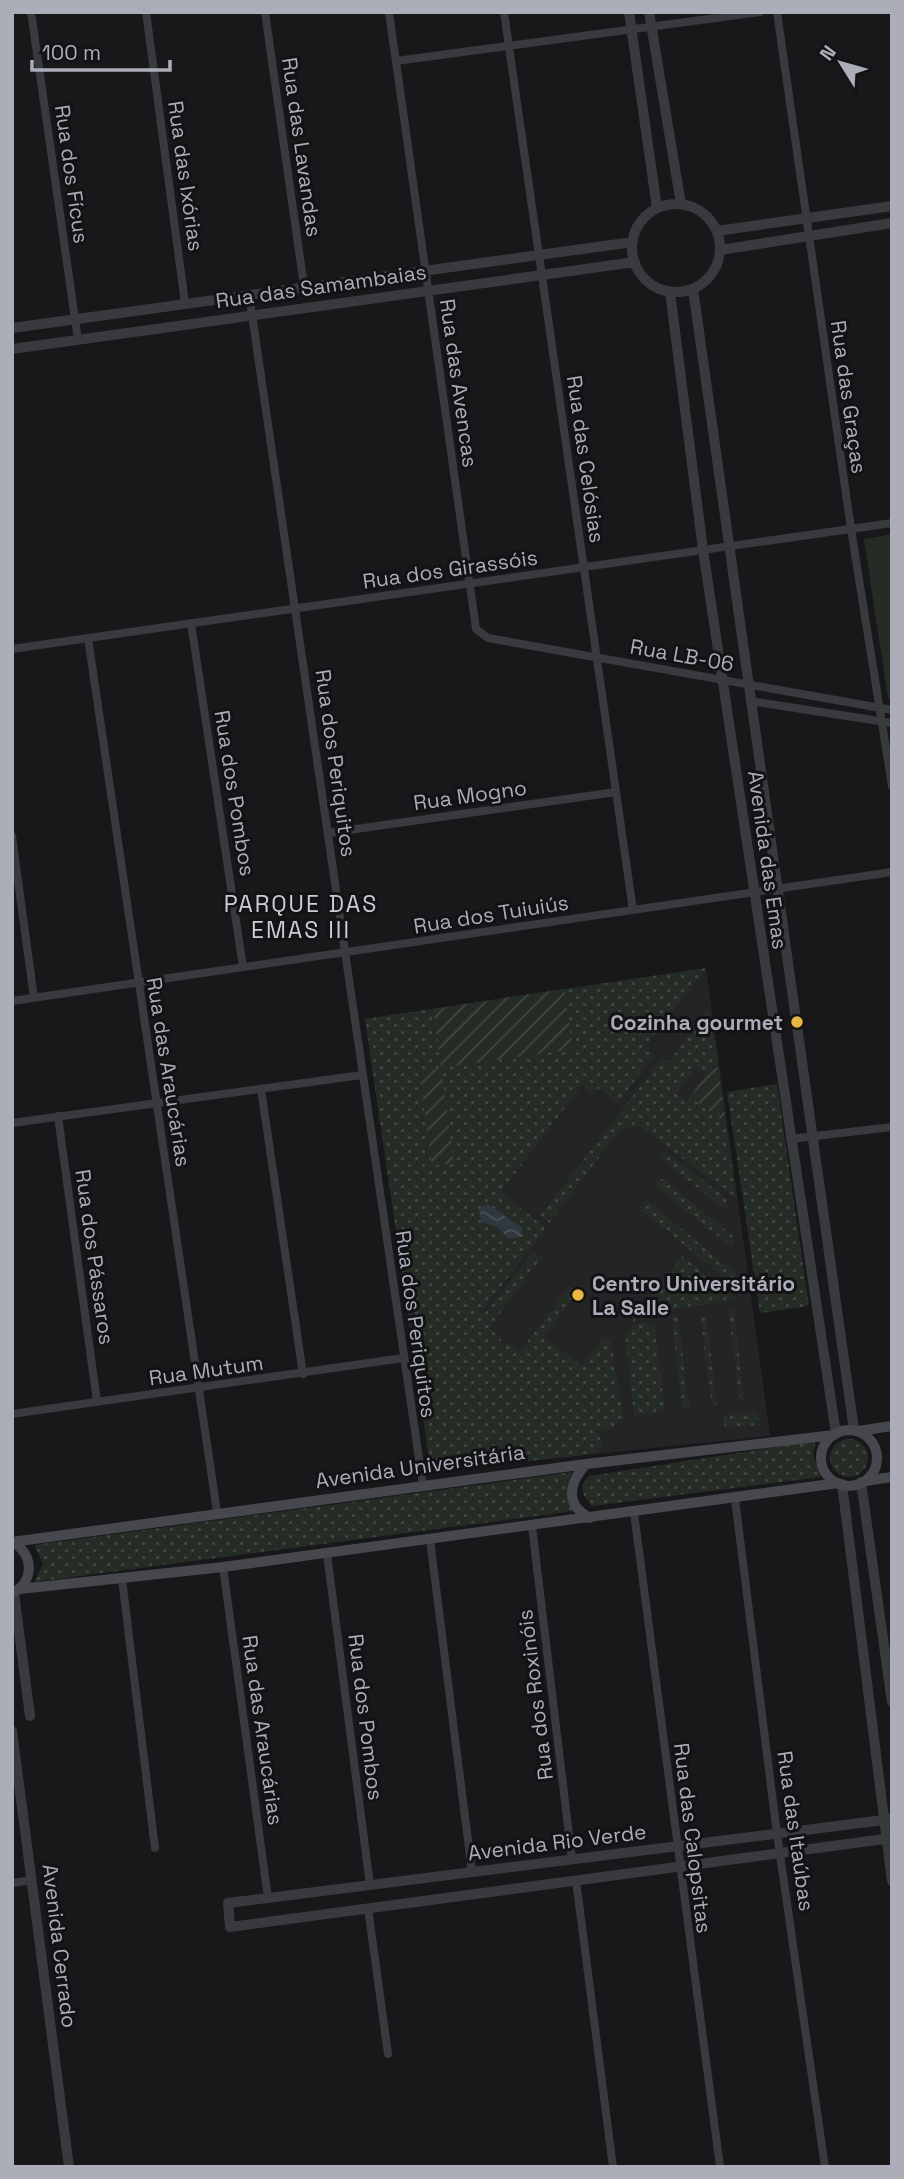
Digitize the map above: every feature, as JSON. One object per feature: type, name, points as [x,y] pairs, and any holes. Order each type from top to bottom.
[{"type":"main road","points":[[840,1484],[824,1470],[821,1461],[825,1444],[835,1434],[892,1426]]},
{"type":"main road","points":[[856,1431],[871,1439],[877,1455],[876,1465],[863,1482]]},
{"type":"main road","name":"Avenida Universitária","points":[[12,1542],[217,1512],[835,1434]]},
{"type":"main road","points":[[586,1464],[572,1481],[571,1496],[580,1513],[590,1518]]},
{"type":"main road","points":[[15,1592],[429,1540],[892,1477]]},
{"type":"main road","points":[[12,1542],[23,1549],[30,1566],[29,1575],[15,1592]]},
{"type":"street","name":"Rua dos Fícus","points":[[31,12],[78,340]]},
{"type":"street","name":"Rua das Ixórias","points":[[146,12],[185,303]]},
{"type":"street","name":"Rua das Lavandas","points":[[265,12],[304,286]]},
{"type":"street","name":"Rua das Avencas","points":[[389,12],[471,584],[474,624],[479,633]]},
{"type":"street","name":"Rua das Celósias","points":[[504,12],[633,910]]},
{"type":"street","points":[[629,12],[657,208]]},
{"type":"street","points":[[649,12],[681,204]]},
{"type":"street","points":[[396,61],[760,12]]},
{"type":"street","name":"Rua das Graças","points":[[778,12],[851,529],[880,707],[887,723],[892,786]]},
{"type":"street","points":[[681,204],[699,210],[717,231],[720,250],[709,277],[693,289],[670,292],[648,282],[635,262],[633,242],[638,226],[657,208],[681,204]]},
{"type":"street","points":[[717,231],[892,206]]},
{"type":"street","points":[[720,250],[808,234],[892,223]]},
{"type":"street","name":"Rua das Samambaias","points":[[12,328],[633,242]]},
{"type":"street","name":"Rua das Samambaias","points":[[12,349],[635,262]]},
{"type":"street","name":"Avenida das Emas","points":[[693,289],[732,546],[750,701],[856,1431]]},
{"type":"street","name":"Avenida das Emas","points":[[670,292],[703,550],[752,893],[835,1434]]},
{"type":"street","name":"Rua dos Periquitos","points":[[249,294],[423,1486]]},
{"type":"street","name":"Rua dos Girassóis","points":[[12,649],[892,523]]},
{"type":"street","name":"Rua dos Pombos","points":[[191,623],[243,967]]},
{"type":"street","name":"Rua LB-06","points":[[479,633],[488,638],[892,710]]},
{"type":"street","name":"Rua das Araucárias","points":[[88,638],[217,1512]]},
{"type":"street","name":"Rua LB-06","points":[[750,701],[887,723]]},
{"type":"street","name":"Rua Mogno","points":[[328,833],[616,792]]},
{"type":"street","points":[[12,836],[34,998]]},
{"type":"street","name":"Rua dos Tuiuiús","points":[[12,1001],[892,872]]},
{"type":"street","points":[[12,1123],[362,1075]]},
{"type":"street","points":[[261,1089],[303,1374]]},
{"type":"street","name":"Rua dos Pássaros","points":[[58,1116],[97,1402]]},
{"type":"street","points":[[790,1139],[892,1127]]},
{"type":"street","name":"Rua Mutum","points":[[12,1413],[403,1358]]},
{"type":"street","points":[[863,1482],[892,1702]]},
{"type":"street","points":[[840,1484],[888,1820],[892,1881]]},
{"type":"street","name":"Rua das Itaúbas","points":[[736,1499],[777,1834],[825,2167]]},
{"type":"street","name":"Rua das Calopsitas","points":[[634,1513],[720,2167]]},
{"type":"street","name":"Rua dos Roxinóis","points":[[531,1526],[572,1860]]},
{"type":"street","points":[[429,1540],[472,1872]]},
{"type":"street","name":"Rua dos Pombos","points":[[327,1553],[370,1885]]},
{"type":"street","name":"Rua das Araucárias","points":[[223,1567],[268,1898]]},
{"type":"street","points":[[122,1579],[155,1848]]},
{"type":"street","points":[[15,1592],[30,1716]]},
{"type":"street","name":"Avenida Cerrado","points":[[12,1731],[69,2167]]},
{"type":"street","name":"Avenida Rio Verde","points":[[888,1820],[228,1903],[230,1927],[889,1838]]},
{"type":"street","points":[[12,1883],[32,1880]]},
{"type":"street","points":[[576,1880],[613,2167]]},
{"type":"street","points":[[368,1908],[388,2054]]},
{"type":"shaded area","points":[[892,534],[892,698],[888,699],[864,539]]},
{"type":"shaded area","name":"Centro Universitário La Salle","points":[[706,968],[770,1436],[431,1471],[365,1019]]},
{"type":"shaded area","points":[[706,968],[645,1047],[654,1055],[618,1103],[599,1088],[594,1094],[582,1085],[501,1192],[546,1228],[482,1311],[485,1313],[534,1251],[542,1257],[489,1328],[502,1339],[500,1342],[505,1345],[508,1342],[520,1351],[570,1286],[577,1292],[543,1337],[582,1366],[602,1339],[607,1338],[611,1342],[623,1417],[612,1429],[594,1431],[602,1438],[602,1449],[594,1454],[431,1471],[365,1019]]},
{"type":"shaded area","points":[[564,989],[573,1049],[441,1068],[433,1009]]},
{"type":"shaded area","points":[[709,1007],[718,1065],[705,1073],[696,1067],[676,1094],[686,1102],[690,1097],[726,1123],[736,1198],[639,1126],[621,1129],[549,1223],[540,1216],[662,1058],[669,1062]]},
{"type":"shaded area","points":[[718,1067],[726,1123],[690,1097],[708,1072]]},
{"type":"shaded area","points":[[441,1068],[454,1163],[432,1166],[419,1071]]},
{"type":"shaded area","points":[[777,1084],[809,1306],[760,1313],[727,1092]]},
{"type":"shaded area","points":[[666,1151],[726,1198],[728,1212],[660,1158],[661,1153]]},
{"type":"shaded area","points":[[663,1179],[733,1236],[733,1248],[656,1187],[657,1181]]},
{"type":"shaded area","points":[[647,1200],[738,1275],[732,1284],[640,1209]]},
{"type":"shaded area","points":[[682,1256],[737,1300],[665,1310],[631,1323]]},
{"type":"shaded area","points":[[728,1308],[734,1308],[744,1401],[740,1402]]},
{"type":"shaded area","points":[[678,1315],[689,1408],[682,1408],[672,1316]]},
{"type":"shaded area","points":[[706,1315],[717,1405],[712,1406],[700,1316]]},
{"type":"shaded area","points":[[645,1322],[655,1329],[665,1412],[634,1416],[625,1335],[631,1327]]},
{"type":"shaded area","points":[[757,1411],[760,1425],[725,1428],[723,1416]]},
{"type":"shaded area","points":[[849,1439],[862,1445],[868,1458],[862,1471],[849,1477],[836,1471],[830,1458],[836,1445]]},
{"type":"shaded area","points":[[816,1441],[813,1455],[821,1477],[592,1506],[584,1496],[582,1485],[589,1476]]},
{"type":"shaded area","points":[[573,1472],[567,1492],[574,1511],[34,1582],[43,1564],[34,1545]]},
{"type":"water","points":[[488,1204],[522,1228],[521,1236],[509,1239],[497,1227],[481,1222],[479,1209]]},
{"type":"place","name":"Cozinha gourmet","points":[[797,1022]]},
{"type":"place","name":"Centro Universitário La Salle","points":[[578,1295]]},
{"type":"district","name":"PARQUE DAS EMAS III","points":[[301,917]]}]
